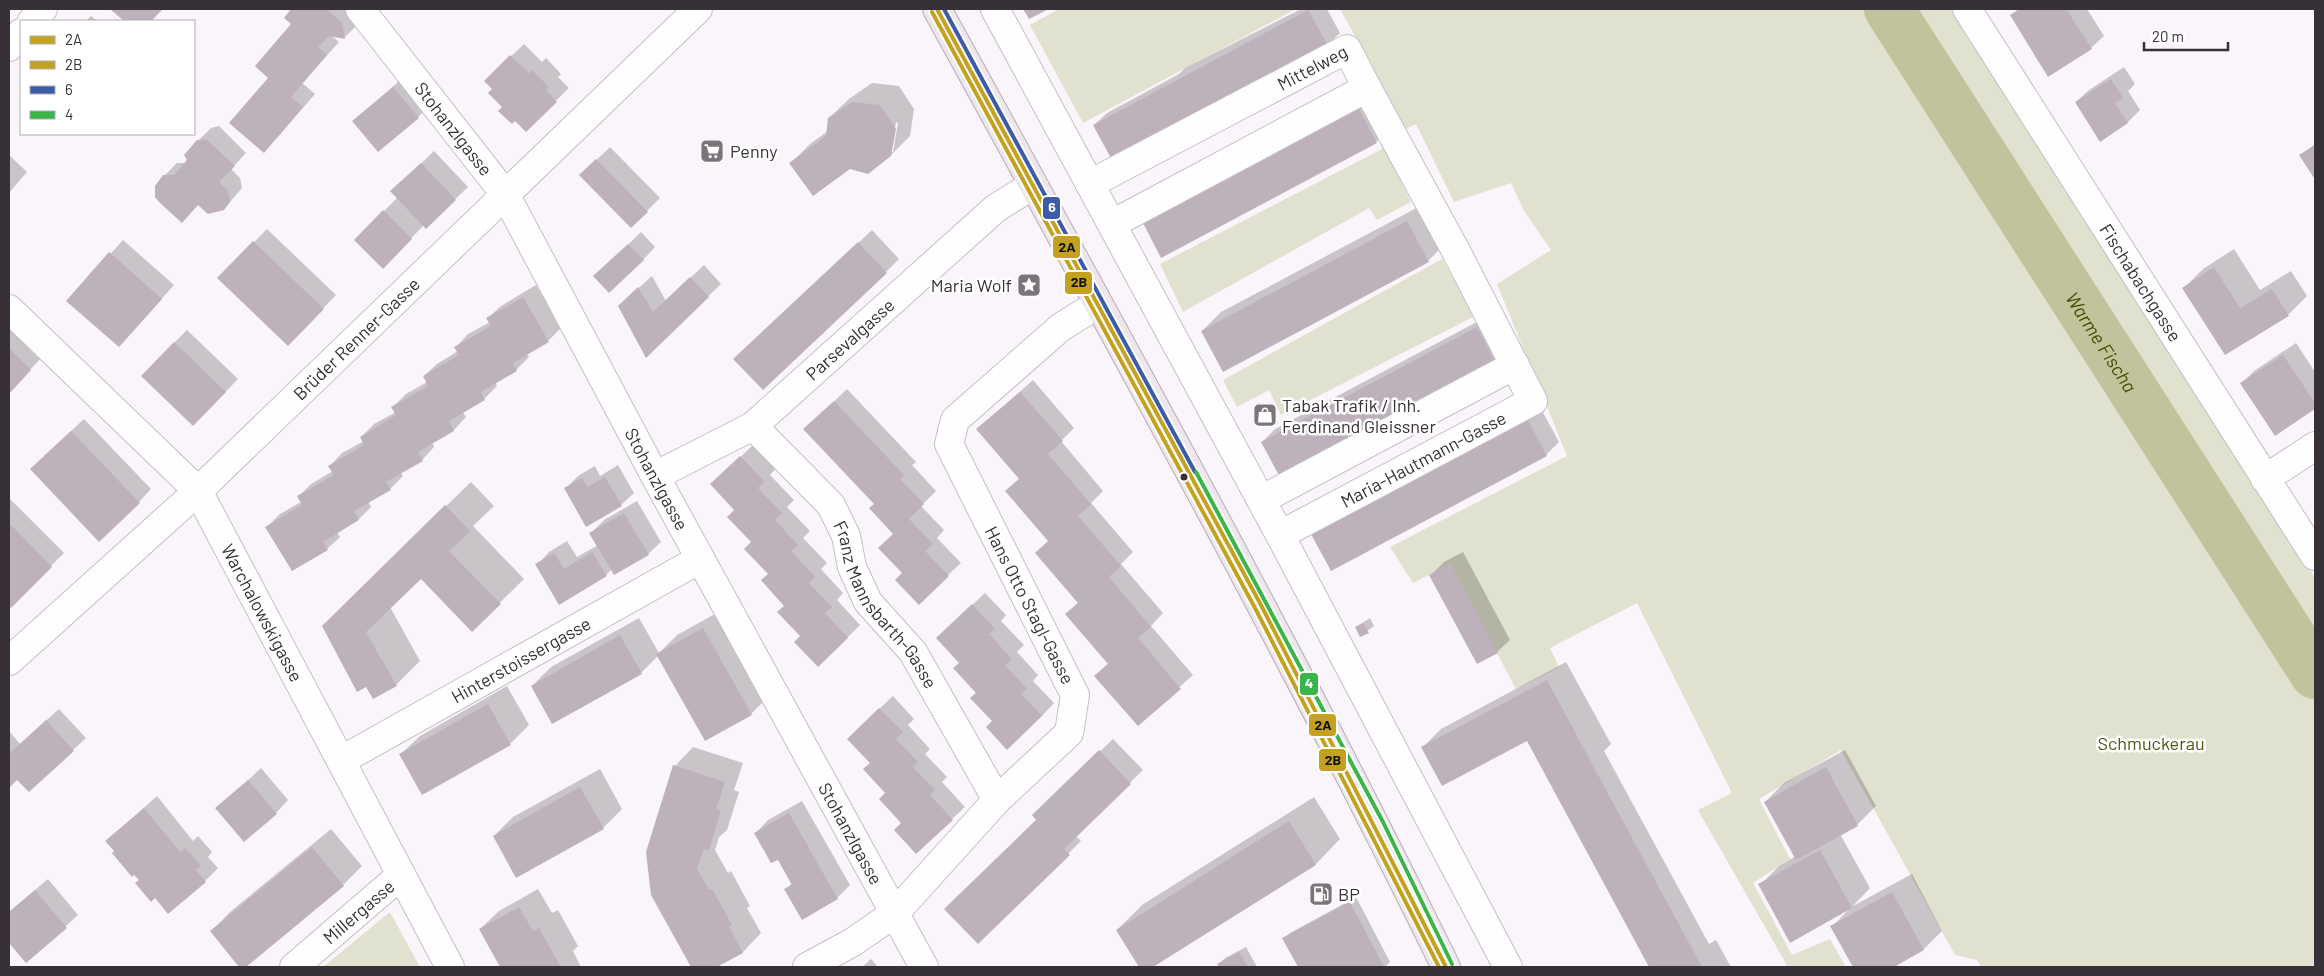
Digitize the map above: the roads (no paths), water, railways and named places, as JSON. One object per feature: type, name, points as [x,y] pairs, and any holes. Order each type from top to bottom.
[{"type":"main road","points":[[937,9],[1098,304],[1377,825],[1446,967]]},
{"type":"street","points":[[33,20],[43,9]]},
{"type":"street","name":"Stohanzlgasse","points":[[360,9],[505,194],[655,476],[924,967]]},
{"type":"street","name":"Brüder Renner-Gasse","points":[[9,660],[198,491],[698,9]]},
{"type":"street","points":[[995,9],[1280,535],[1508,967]]},
{"type":"street","name":"Fischabachgasse","points":[[1967,9],[2315,556]]},
{"type":"street","points":[[9,47],[20,34]]},
{"type":"street","name":"Mittelweg","points":[[1090,184],[1347,49],[1367,88],[1112,224]]},
{"type":"street","name":"Maria-Hautmann-Gasse","points":[[1280,535],[1532,401],[1457,253],[1367,88]]},
{"type":"street","name":"Parsevalgasse","points":[[655,476],[753,426],[996,208],[1033,185]]},
{"type":"street","name":"Hans Otto Stagl-Gasse","points":[[807,967],[853,942],[895,913],[997,800],[1070,732],[1075,695],[949,444],[954,420],[1061,327],[1098,304]]},
{"type":"street","name":"Warchalowskigasse","points":[[9,308],[198,491],[450,967]]},
{"type":"street","points":[[1261,500],[1515,365]]},
{"type":"street","name":"Franz Mannsbarth-Gasse","points":[[753,426],[831,505],[846,536],[852,567],[868,602],[913,652],[997,800]]},
{"type":"street","points":[[2265,479],[2315,446]]},
{"type":"street","name":"Hinterstoissergasse","points":[[342,760],[700,559]]},
{"type":"street","name":"Millergasse","points":[[294,967],[401,875]]},
{"type":"waterway","name":"Warme Fischa","points":[[1883,9],[1893,16]]},
{"type":"waterway","name":"Warme Fischa","points":[[1889,9],[2315,674]]},
{"type":"place","name":"Penny","points":[[712,151]]},
{"type":"place","name":"Maria Wolf","points":[[1029,285]]},
{"type":"place","name":"Tabak Trafik / Inh. Ferdinand Gleissner","points":[[1265,415]]},
{"type":"place","name":"BP","points":[[1321,894]]},
{"type":"park label","name":"Schmuckerau","points":[[2151,743]]}]
